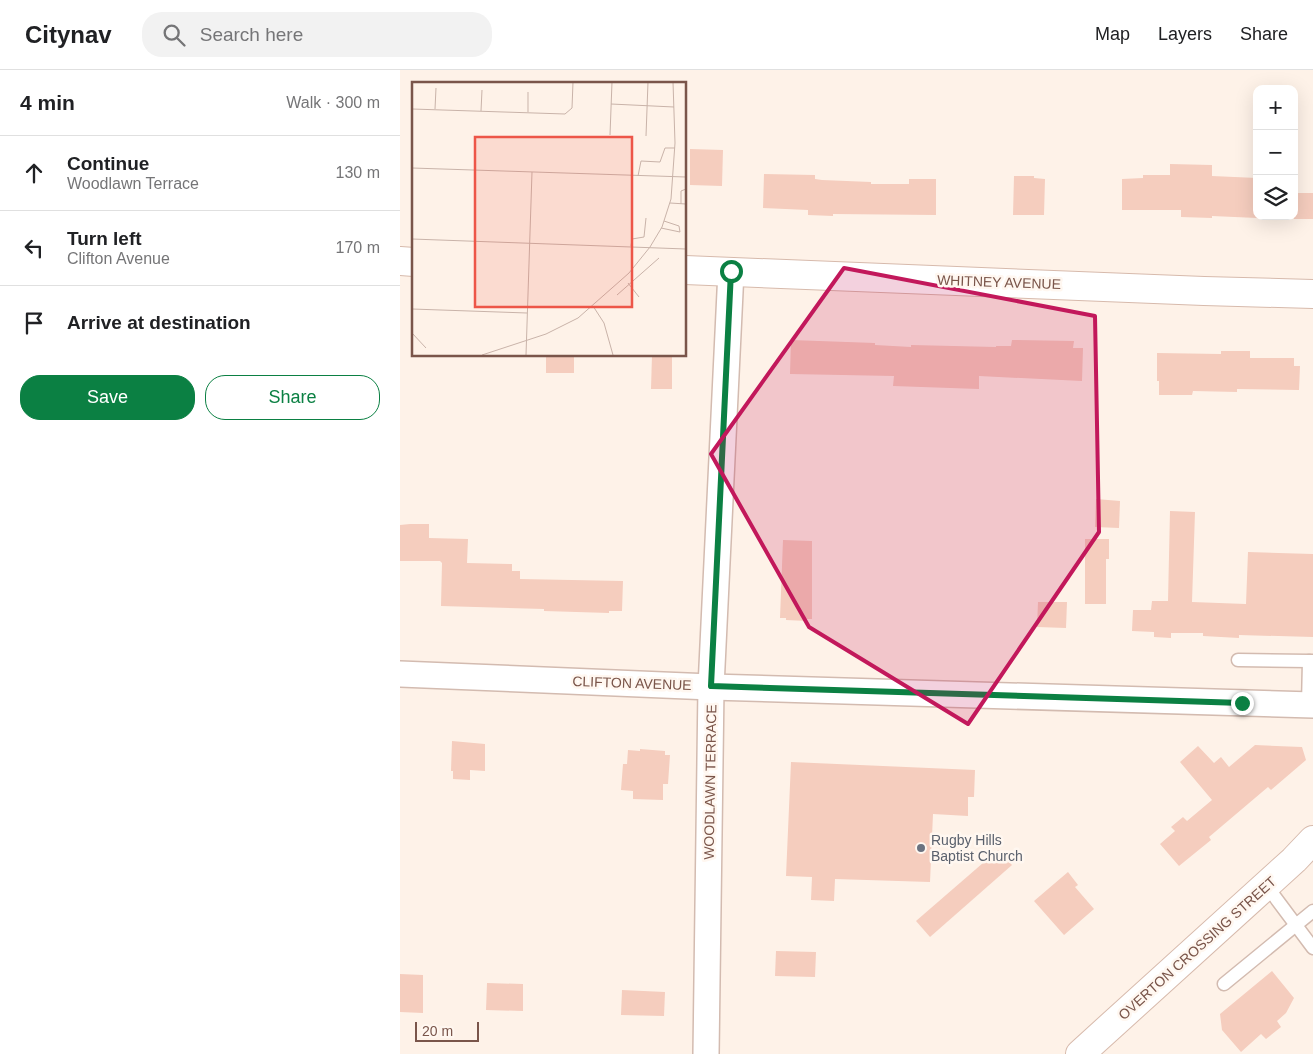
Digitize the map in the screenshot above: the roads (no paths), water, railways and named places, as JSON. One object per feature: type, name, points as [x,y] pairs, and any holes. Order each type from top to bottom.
[{"type":"main road","name":"WHITNEY AVENUE","points":[[686,270],[1313,294]]},
{"type":"main road","name":"OVERTON CROSSING STREET","points":[[1083,1053],[1313,840]]},
{"type":"street","name":"WOODLAWN TERRACE","points":[[706,1054],[711,686],[731,271]]},
{"type":"street","name":"CLIFTON AVENUE","points":[[400,674],[1310,705]]},
{"type":"lane","points":[[1238,660],[1311,661],[1310,705]]},
{"type":"lane","points":[[1266,885],[1313,948]]},
{"type":"lane","points":[[1224,984],[1313,911]]},
{"type":"place","name":"Rugby Hills Baptist Church","points":[[921,848]]}]
